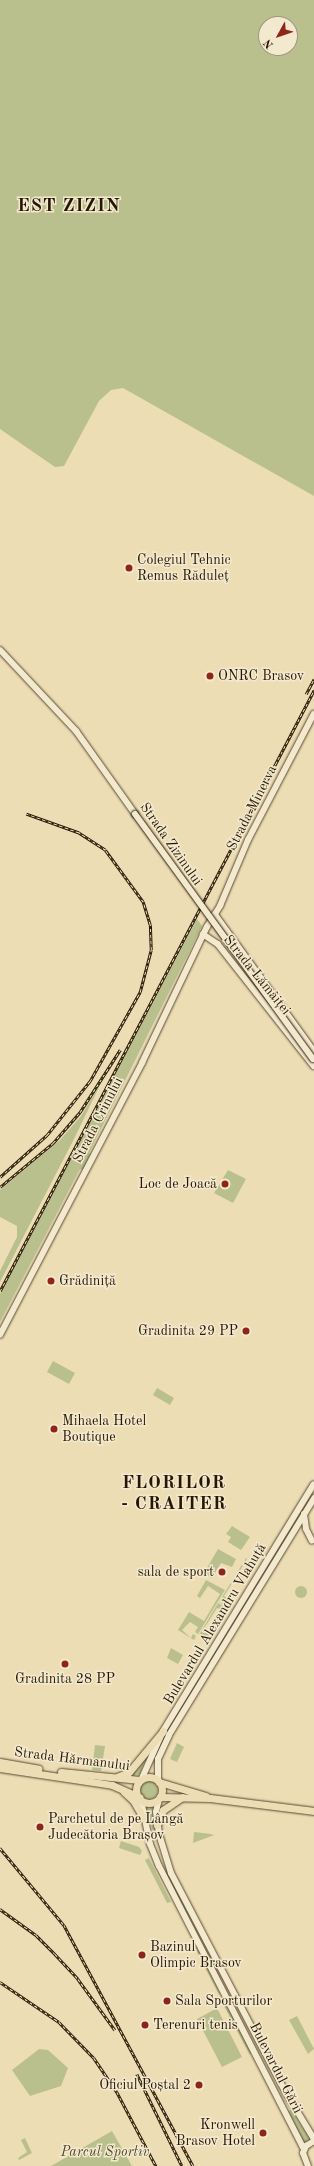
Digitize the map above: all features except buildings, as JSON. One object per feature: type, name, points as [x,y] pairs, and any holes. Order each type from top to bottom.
[{"type":"main road","name":"Strada Zizinului","points":[[0,650],[76,732],[314,1059]]},
{"type":"main road","name":"Bulevardul Alexandru Vlahuță","points":[[141,1779],[163,1731],[314,1484]]},
{"type":"main road","name":"Bulevardul Alexandru Vlahuță","points":[[159,1781],[158,1759],[169,1734],[314,1498]]},
{"type":"main road","points":[[304,1514],[306,1530],[312,1541]]},
{"type":"main road","points":[[110,1778],[129,1772],[163,1731]]},
{"type":"main road","name":"Strada Hărmanului","points":[[0,1762],[110,1778],[141,1779]]},
{"type":"main road","name":"Strada Hărmanului","points":[[0,1768],[118,1787],[140,1799]]},
{"type":"main road","points":[[210,1798],[150,1777],[141,1779],[136,1787],[140,1799],[151,1803],[159,1798],[210,1798],[314,1811]]},
{"type":"main road","points":[[159,1781],[162,1790],[159,1798]]},
{"type":"main road","points":[[118,1787],[133,1800],[144,1819]]},
{"type":"main road","points":[[158,1825],[163,1810],[182,1797]]},
{"type":"main road","name":"Bulevardul Gării","points":[[159,1798],[156,1812],[158,1825],[166,1860],[178,1889],[286,2093],[314,2140]]},
{"type":"main road","name":"Bulevardul Gării","points":[[140,1799],[144,1819],[159,1866],[304,2149],[303,2156],[308,2166]]},
{"type":"main road","points":[[304,2149],[314,2140]]},
{"type":"street","name":"Strada Minerva","points":[[215,914],[248,840],[314,714]]},
{"type":"street","name":"Strada Crinului","points":[[0,1335],[142,1063],[203,934],[215,914]]},
{"type":"street","points":[[215,914],[314,1051]]},
{"type":"street","name":"Strada Lămâiței","points":[[203,934],[218,944],[314,1066]]},
{"type":"green space","points":[[0,0],[314,0],[314,496],[123,388],[111,390],[99,401],[64,466],[55,467],[0,429]]},
{"type":"green space","points":[[197,919],[202,926],[89,1153],[92,1155],[84,1170],[80,1169],[0,1322],[0,1294]]},
{"type":"green space","points":[[101,1083],[75,1137],[0,1282],[0,1271],[17,1237],[17,1226],[0,1217],[0,1190],[60,1140],[81,1116]]},
{"type":"green space","points":[[228,1170],[246,1179],[233,1203],[214,1193]]},
{"type":"green space","points":[[53,1361],[75,1373],[69,1384],[47,1372]]},
{"type":"green space","points":[[157,1388],[174,1398],[170,1405],[153,1395]]},
{"type":"green space","points":[[232,1526],[250,1537],[241,1550],[228,1542],[231,1537],[226,1534]]},
{"type":"green space","points":[[218,1549],[236,1559],[232,1567],[221,1563],[212,1578],[204,1573]]},
{"type":"green space","points":[[246,1558],[247,1559],[224,1596],[231,1601],[227,1607],[219,1602]]},
{"type":"green space","points":[[206,1580],[225,1590],[198,1634],[195,1632],[198,1627],[190,1622],[182,1630],[191,1638],[193,1634],[196,1636],[194,1640],[178,1630],[189,1612],[204,1621],[220,1594],[208,1586],[200,1598],[197,1596]]},
{"type":"green space","points":[[301,1586],[305,1588],[307,1592],[305,1596],[301,1598],[297,1596],[295,1592],[297,1588]]},
{"type":"green space","points":[[218,1603],[226,1608],[224,1611],[217,1608],[203,1630],[209,1635],[206,1640],[199,1635]]},
{"type":"green space","points":[[171,1648],[183,1655],[178,1664],[167,1658]]},
{"type":"green space","points":[[177,1743],[184,1747],[177,1762],[170,1759]]},
{"type":"green space","points":[[95,1745],[105,1746],[101,1771],[92,1770]]},
{"type":"green space","points":[[147,1754],[140,1774],[127,1776],[134,1772]]},
{"type":"green space","points":[[149,1781],[155,1784],[158,1790],[155,1796],[149,1799],[143,1796],[140,1790],[143,1784]]},
{"type":"green space","points":[[154,1806],[156,1831],[153,1831],[146,1807]]},
{"type":"green space","points":[[194,1832],[211,1834],[214,1835],[193,1843]]},
{"type":"green space","points":[[121,1841],[139,1847],[142,1851],[140,1855],[119,1848]]},
{"type":"green space","points":[[149,1858],[171,1902],[167,1903],[145,1860]]},
{"type":"green space","points":[[193,1944],[196,1944],[220,1994],[219,1994]]},
{"type":"green space","points":[[222,2002],[228,2006],[251,2052],[250,2055]]},
{"type":"green space","points":[[217,2008],[242,2057],[222,2067],[197,2019]]},
{"type":"green space","points":[[297,2016],[314,2049],[308,2054],[289,2020]]},
{"type":"green space","points":[[39,2049],[48,2050],[68,2068],[61,2086],[30,2096],[12,2070]]},
{"type":"green space","points":[[291,2110],[310,2139],[304,2144],[288,2111]]},
{"type":"green space","name":"Parcul Sportiv","points":[[112,2131],[132,2166],[51,2166]]},
{"type":"green space","points":[[25,2138],[32,2153],[19,2160],[18,2158],[27,2152],[21,2140]]},
{"type":"railway","points":[[306,694],[314,679]]},
{"type":"railway","points":[[0,1291],[314,690]]},
{"type":"railway","points":[[0,1177],[47,1135],[90,1081],[140,992],[151,950],[150,925],[143,902],[105,850],[79,833],[26,814]]},
{"type":"railway","points":[[0,1187],[53,1143],[80,1112],[120,1050]]},
{"type":"railway","points":[[0,1848],[64,1925],[193,2166]]},
{"type":"railway","points":[[0,1909],[36,1935],[55,1954],[78,1979],[115,2030]]},
{"type":"railway","points":[[0,1982],[59,2022],[94,2058],[117,2092],[156,2166]]},
{"type":"railway","points":[[137,2074],[182,2166]]},
{"type":"place","name":"Colegiul Tehnic Remus Răduleț","points":[[129,568]]},
{"type":"place","name":"ONRC Brasov","points":[[210,676]]},
{"type":"place","name":"Loc de Joacă","points":[[225,1184]]},
{"type":"place","name":"Grădiniță","points":[[51,1281]]},
{"type":"place","name":"Gradinita 29 PP","points":[[246,1331]]},
{"type":"place","name":"Mihaela Hotel Boutique","points":[[54,1429]]},
{"type":"place","name":"sala de sport","points":[[222,1572]]},
{"type":"place","name":"Gradinita 28 PP","points":[[65,1664]]},
{"type":"place","name":"Parchetul de pe Lângă Judecătoria Brașov","points":[[40,1827]]},
{"type":"place","name":"Bazinul Olimpic Brasov","points":[[142,1955]]},
{"type":"place","name":"Sala Sporturilor","points":[[167,2001]]},
{"type":"place","name":"Terenuri tenis","points":[[145,2025]]},
{"type":"place","name":"Oficiul Poștal 2","points":[[199,2085]]},
{"type":"place","name":"Kronwell Brasov Hotel","points":[[263,2133]]},
{"type":"district","name":"EST ZIZIN","points":[[69,206]]},
{"type":"district","name":"FLORILOR - CRAITER","points":[[174,1494]]}]
